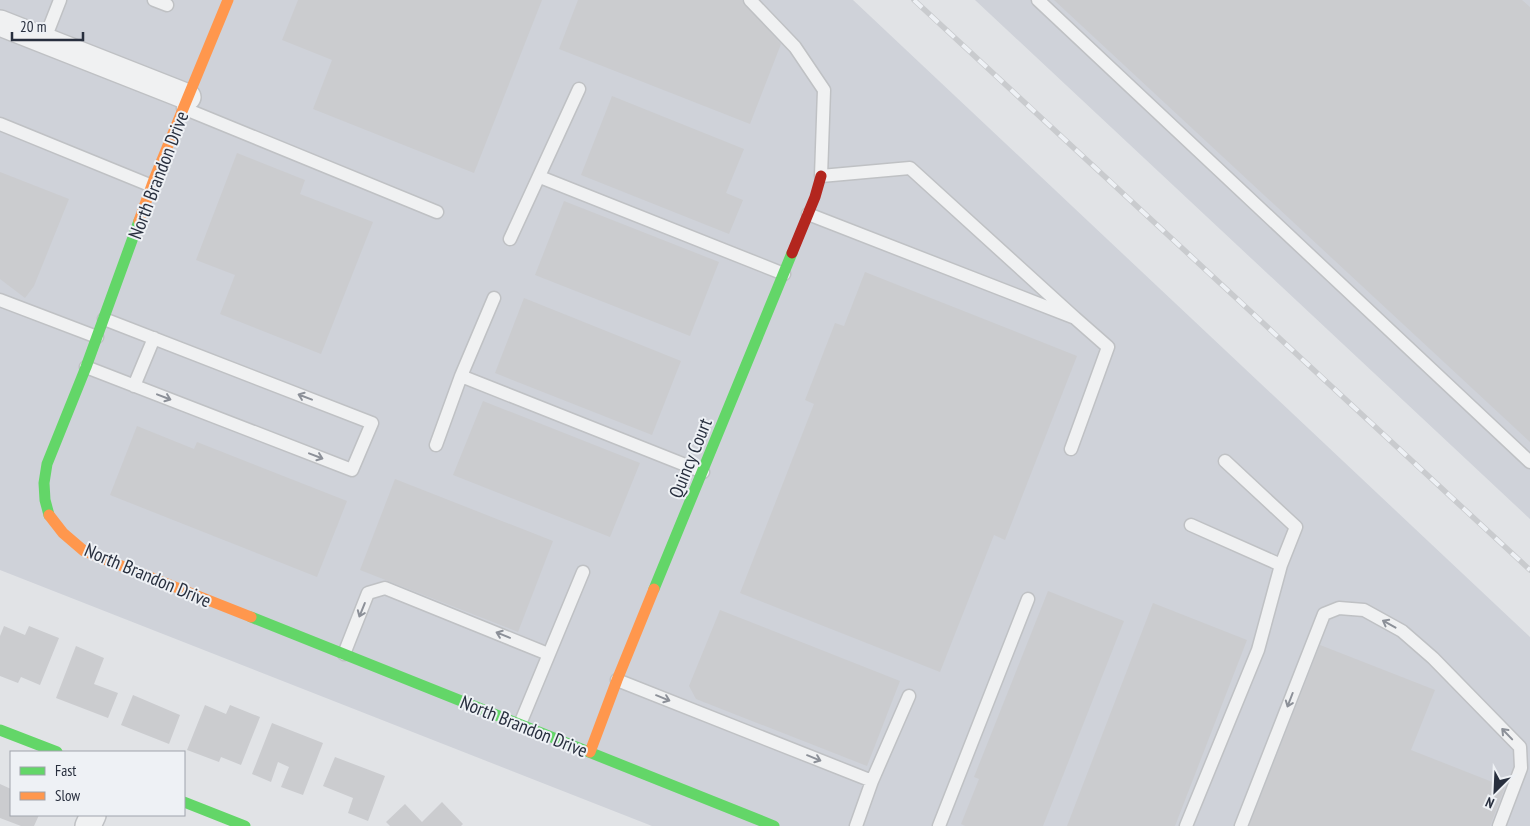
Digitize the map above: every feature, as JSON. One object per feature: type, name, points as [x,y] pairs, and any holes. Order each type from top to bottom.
[{"type":"street","points":[[185,103],[228,0]]},
{"type":"street","name":"North Brandon Drive","points":[[0,23],[185,103],[152,186],[86,367],[46,464],[45,500],[49,515],[63,533],[84,551],[774,826]]},
{"type":"street","name":"Quincy Court","points":[[590,752],[822,176]]},
{"type":"street","points":[[0,730],[54,751]]},
{"type":"street","points":[[185,802],[245,826]]},
{"type":"lane","points":[[44,41],[60,0]]},
{"type":"lane","points":[[750,0],[796,46],[824,90],[822,176],[910,168],[1108,347],[1071,449]]},
{"type":"lane","points":[[1038,0],[1530,462]]},
{"type":"lane","points":[[510,239],[579,89]]},
{"type":"lane","points":[[185,103],[437,212]]},
{"type":"lane","points":[[0,124],[152,186]]},
{"type":"lane","points":[[540,177],[784,274]]},
{"type":"lane","points":[[808,214],[1075,318]]},
{"type":"lane","points":[[436,445],[461,376],[494,298]]},
{"type":"lane","points":[[0,300],[97,337]]},
{"type":"lane","points":[[86,367],[352,470],[372,423],[104,319]]},
{"type":"lane","points":[[134,386],[154,338]]},
{"type":"lane","points":[[461,376],[703,472]]},
{"type":"lane","points":[[1186,826],[1258,650],[1281,565],[1296,527],[1225,461]]},
{"type":"lane","points":[[1191,525],[1281,565]]},
{"type":"lane","points":[[520,724],[583,572]]},
{"type":"lane","points":[[344,654],[368,593],[385,588],[548,654]]},
{"type":"lane","points":[[939,826],[1028,599]]},
{"type":"lane","points":[[1241,826],[1324,614],[1340,608],[1364,610],[1402,631],[1433,658],[1520,747],[1521,768],[1498,826]]},
{"type":"lane","points":[[618,680],[872,782]]},
{"type":"lane","points":[[856,826],[872,782],[909,696]]},
{"type":"shaded area","points":[[0,0],[853,0],[1530,637],[1530,826],[652,826],[0,570]]},
{"type":"shaded area","points":[[975,0],[1530,0],[1530,519]]},
{"type":"building","points":[[298,0],[542,0],[474,173],[313,109],[332,60],[282,40]]},
{"type":"building","points":[[578,0],[742,0],[781,44],[750,124],[559,49]]},
{"type":"building","points":[[1054,0],[1522,0],[1530,7],[1530,442]]},
{"type":"building","points":[[612,96],[744,149],[726,193],[743,200],[729,234],[581,175]]},
{"type":"building","points":[[237,153],[305,180],[300,194],[373,222],[321,354],[220,314],[235,275],[196,260]]},
{"type":"building","points":[[0,172],[69,199],[34,286],[25,298],[0,279]]},
{"type":"building","points":[[564,201],[719,262],[690,336],[535,275]]},
{"type":"building","points":[[865,272],[1077,356],[1005,540],[994,535],[940,672],[740,593],[814,404],[805,400],[835,323],[844,326]]},
{"type":"building","points":[[524,298],[681,361],[652,435],[495,373]]},
{"type":"building","points":[[483,401],[640,463],[610,537],[453,475]]},
{"type":"building","points":[[137,426],[194,449],[197,442],[347,501],[317,577],[110,495]]},
{"type":"building","points":[[395,479],[553,541],[518,632],[360,570]]},
{"type":"building","points":[[1048,591],[1124,621],[1043,826],[965,826],[961,824],[979,779],[974,777]]},
{"type":"building","points":[[1153,603],[1247,640],[1175,826],[1067,826]]},
{"type":"building","points":[[720,610],[900,681],[867,766],[696,699],[689,686]]},
{"type":"building","points":[[4,626],[25,635],[29,626],[59,638],[40,685],[21,677],[18,683],[0,676],[0,636]]},
{"type":"building","points":[[1320,645],[1435,690],[1411,750],[1505,787],[1490,826],[1249,826]]},
{"type":"building","points":[[76,646],[104,658],[94,684],[118,693],[108,718],[56,698]]},
{"type":"building","points":[[133,695],[180,715],[169,744],[121,725]]},
{"type":"building","points":[[205,705],[226,714],[230,705],[260,717],[241,765],[221,757],[219,762],[187,750]]},
{"type":"building","points":[[272,723],[323,743],[303,795],[281,787],[289,767],[278,762],[271,782],[252,774]]},
{"type":"building","points":[[335,757],[385,776],[368,821],[348,813],[353,798],[323,786]]},
{"type":"building","points":[[0,784],[10,789],[10,816],[39,816],[34,826],[21,826],[0,818]]},
{"type":"building","points":[[442,802],[463,824],[461,826],[390,826],[386,822],[405,804],[422,822]]},
{"type":"railway","points":[[914,0],[1530,570]]},
{"type":"traffic: fast","points":[[49,515],[45,500],[44,483],[47,464],[86,367],[139,221]]},
{"type":"traffic: fast","points":[[654,589],[792,253]]},
{"type":"traffic: fast","points":[[251,617],[774,826]]},
{"type":"traffic: fast","points":[[0,730],[54,751]]},
{"type":"traffic: fast","points":[[185,802],[245,826]]},
{"type":"traffic: slow","points":[[139,221],[155,177],[228,0]]},
{"type":"traffic: slow","points":[[49,515],[63,533],[84,551],[251,617]]},
{"type":"traffic: slow","points":[[590,752],[654,589]]},
{"type":"traffic: jam","points":[[792,253],[815,197],[821,176]]}]
